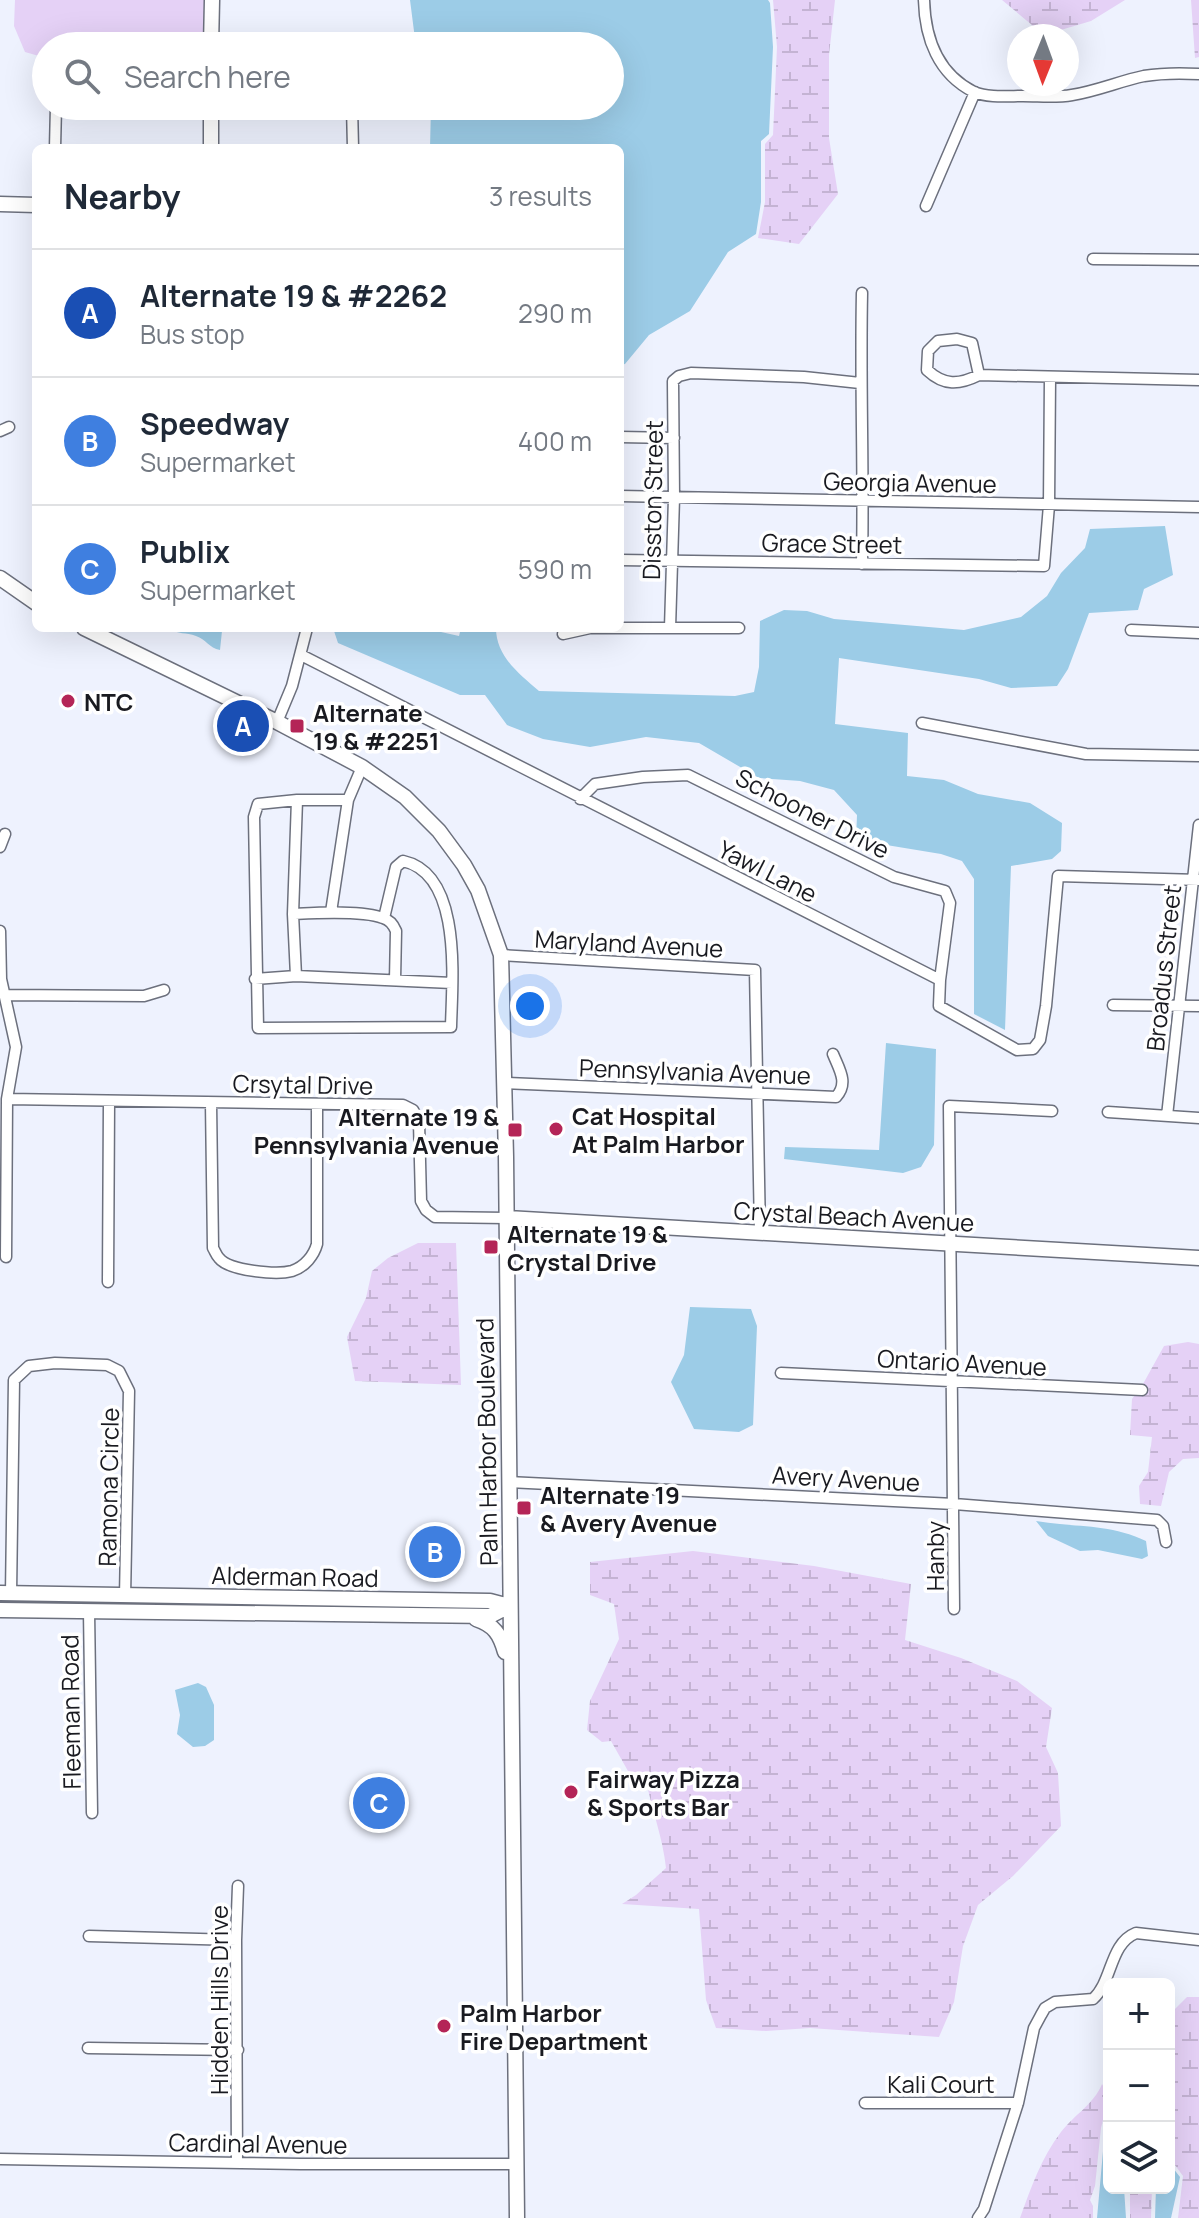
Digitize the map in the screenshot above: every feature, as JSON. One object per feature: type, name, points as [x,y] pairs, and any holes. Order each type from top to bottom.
[{"type":"main road","points":[[211,32],[212,0]]},
{"type":"main road","points":[[211,120],[211,144]]},
{"type":"main road","points":[[0,204],[32,205]]},
{"type":"main road","points":[[0,578],[32,600]]},
{"type":"main road","points":[[92,632],[277,722]]},
{"type":"main road","name":"Palm Harbor Boulevard","points":[[277,722],[362,767],[415,806],[455,851],[478,890],[501,955],[511,1549],[509,1606],[517,2218]]},
{"type":"main road","name":"Crystal Beach Avenue","points":[[506,1218],[1199,1258]]},
{"type":"main road","name":"Alderman Road","points":[[5,1594],[490,1601],[509,1606]]},
{"type":"main road","name":"Alderman Road","points":[[0,1610],[490,1616],[509,1606]]},
{"type":"main road","points":[[464,1616],[494,1628],[511,1670]]},
{"type":"street","points":[[924,0],[928,37],[937,57],[952,75],[975,92],[1060,97],[1090,92],[1144,76],[1199,74]]},
{"type":"street","points":[[926,206],[975,92]]},
{"type":"street","points":[[55,144],[56,120]]},
{"type":"street","points":[[352,120],[353,144]]},
{"type":"street","points":[[1093,259],[1199,260]]},
{"type":"street","points":[[862,293],[862,564]]},
{"type":"street","points":[[979,375],[972,343],[957,339],[938,341],[928,351],[927,370],[936,379],[945,382],[961,383],[979,375],[1199,380]]},
{"type":"street","name":"Disston Street","points":[[670,628],[674,498],[673,381],[691,373],[804,377],[860,383]]},
{"type":"street","points":[[1049,505],[1050,378]]},
{"type":"street","points":[[624,437],[674,438]]},
{"type":"street","name":"Georgia Avenue","points":[[624,496],[1199,507]]},
{"type":"street","name":"Grace Street","points":[[624,560],[1044,566],[1049,505]]},
{"type":"street","points":[[624,628],[739,628]]},
{"type":"street","points":[[1131,630],[1199,633]]},
{"type":"street","points":[[277,722],[292,686],[306,632]]},
{"type":"street","points":[[563,634],[572,632]]},
{"type":"street","name":"Yawl Lane","points":[[301,655],[940,980]]},
{"type":"street","points":[[922,723],[1086,754],[1199,756]]},
{"type":"street","points":[[331,912],[348,800],[362,767]]},
{"type":"street","name":"Schooner Drive","points":[[580,799],[595,784],[688,775],[894,877],[945,891],[950,903],[940,980]]},
{"type":"street","points":[[296,976],[293,914],[297,800]]},
{"type":"street","points":[[348,800],[258,804],[254,817],[258,1028],[451,1027],[450,932],[441,895],[426,872],[403,861],[396,867],[384,918]]},
{"type":"street","name":"Broadus Street","points":[[1167,1116],[1178,1006],[1196,880],[1199,825]]},
{"type":"street","points":[[0,847],[5,834]]},
{"type":"street","points":[[940,980],[939,1006],[1017,1050],[1033,1049],[1040,1040],[1046,1006],[1058,876],[1196,880]]},
{"type":"street","points":[[293,914],[331,912],[384,918],[396,931],[395,980]]},
{"type":"street","points":[[0,931],[1,979],[16,1047],[7,1099],[6,1257]]},
{"type":"street","name":"Maryland Avenue","points":[[501,955],[755,970],[759,1094]]},
{"type":"street","points":[[255,979],[296,976],[452,983]]},
{"type":"street","points":[[4,995],[144,996],[164,990]]},
{"type":"street","points":[[1113,1005],[1199,1006]]},
{"type":"street","name":"Pennsylvania Avenue","points":[[505,1083],[836,1097],[842,1091],[844,1080],[833,1054]]},
{"type":"street","points":[[759,1094],[760,1232]]},
{"type":"street","name":"Crsytal Drive","points":[[7,1099],[403,1105],[413,1110],[419,1122],[421,1201],[426,1210],[435,1217],[506,1218]]},
{"type":"street","points":[[108,1282],[109,1102]]},
{"type":"street","points":[[211,1103],[213,1248],[218,1258],[227,1264],[252,1270],[293,1271],[310,1259],[317,1244],[317,1105]]},
{"type":"street","points":[[950,1243],[949,1106],[1052,1111]]},
{"type":"street","points":[[1108,1112],[1199,1118]]},
{"type":"street","name":"Hanby","points":[[950,1243],[954,1609]]},
{"type":"street","name":"Ramona Circle","points":[[5,1594],[14,1380],[29,1366],[55,1363],[107,1365],[119,1371],[129,1391],[125,1597]]},
{"type":"street","name":"Ontario Avenue","points":[[781,1373],[1142,1390]]},
{"type":"street","name":"Avery Avenue","points":[[508,1482],[954,1504],[1157,1520],[1163,1526],[1166,1542]]},
{"type":"street","name":"Fleeman Road","points":[[89,1611],[92,1813]]},
{"type":"street","name":"Hidden Hills Drive","points":[[237,2163],[238,1886]]},
{"type":"street","points":[[978,2218],[984,2209],[1018,2103],[1034,2028],[1045,2008],[1055,2002],[1093,1999],[1120,1944],[1128,1937],[1136,1933],[1198,1940],[1199,1926]]},
{"type":"street","points":[[89,1936],[236,1940]]},
{"type":"street","points":[[88,2048],[238,2050]]},
{"type":"street","name":"Kali Court","points":[[865,2103],[1018,2103]]},
{"type":"street","name":"Cardinal Avenue","points":[[0,2159],[516,2164]]},
{"type":"green space","points":[[15,0],[209,0],[208,32],[32,32],[32,54],[25,52],[14,26]]},
{"type":"green space","points":[[773,0],[835,0],[829,55],[829,138],[838,194],[799,244],[758,238],[765,202],[765,144],[773,135],[777,47]]},
{"type":"green space","points":[[1002,0],[1125,0],[1091,21],[1079,25],[1031,24]]},
{"type":"green space","points":[[1191,0],[1199,0],[1199,57],[1195,58]]},
{"type":"green space","points":[[418,1243],[456,1243],[461,1385],[355,1381],[347,1337],[366,1298],[372,1271],[388,1258]]},
{"type":"green space","points":[[1188,1342],[1199,1344],[1199,1458],[1183,1459],[1169,1472],[1161,1506],[1140,1504],[1139,1486],[1148,1472],[1152,1437],[1130,1435],[1132,1399],[1135,1395],[1146,1395],[1146,1385],[1143,1384],[1164,1346]]},
{"type":"green space","points":[[693,1551],[814,1566],[911,1584],[905,1640],[1017,1681],[1052,1708],[1046,1747],[1058,1773],[1061,1826],[1013,1876],[978,1905],[963,1946],[954,2002],[939,2037],[810,2028],[766,2031],[716,2028],[706,2000],[699,1909],[622,1904],[666,1868],[646,1780],[628,1771],[611,1741],[602,1742],[587,1730],[590,1701],[619,1639],[614,1604],[590,1595],[590,1562]]},
{"type":"green space","points":[[1187,1997],[1199,1997],[1199,2218],[1178,2218],[1183,2176],[1175,2165],[1175,2009]]},
{"type":"green space","points":[[1102,2084],[1103,2120],[1095,2186],[1090,2200],[1093,2218],[1020,2218],[1037,2174],[1054,2142],[1094,2098]]},
{"type":"green space","points":[[1130,2194],[1152,2194],[1151,2218],[1130,2218]]},
{"type":"water","points":[[410,0],[768,0],[773,47],[769,134],[761,141],[761,202],[756,234],[728,252],[690,311],[649,335],[624,364],[624,144],[430,144],[431,120],[624,120],[624,32],[414,32]]},
{"type":"water","points":[[1165,526],[1173,575],[1144,589],[1138,610],[1089,613],[1068,669],[1057,686],[1011,688],[979,679],[839,658],[835,724],[908,733],[907,776],[944,780],[978,794],[1030,803],[1062,823],[1061,851],[1052,859],[1011,866],[1005,1030],[974,1014],[974,879],[962,861],[941,854],[856,840],[857,815],[834,790],[800,781],[759,778],[699,743],[646,737],[590,747],[543,739],[507,725],[485,695],[460,695],[338,643],[334,632],[441,632],[459,636],[460,632],[496,632],[504,656],[539,691],[735,696],[754,692],[759,667],[760,621],[784,610],[807,611],[834,619],[964,630],[1021,617],[1047,596],[1061,573],[1085,548],[1090,529]]},
{"type":"water","points":[[176,632],[222,632],[220,650],[199,637]]},
{"type":"water","points":[[886,1043],[936,1049],[934,1145],[921,1167],[903,1173],[784,1159],[785,1147],[879,1150]]},
{"type":"water","points":[[690,1307],[751,1309],[757,1326],[753,1425],[739,1432],[694,1429],[671,1382],[684,1355]]},
{"type":"water","points":[[1036,1521],[1132,1535],[1146,1541],[1148,1556],[1142,1559],[1098,1550],[1080,1551],[1048,1536]]},
{"type":"water","points":[[198,1683],[206,1687],[214,1705],[214,1740],[205,1746],[193,1747],[177,1734],[180,1715],[175,1690]]},
{"type":"water","points":[[1103,2151],[1103,2194],[1124,2194],[1126,2218],[1097,2218]]},
{"type":"water","points":[[1175,2171],[1180,2177],[1171,2218],[1155,2218],[1156,2194],[1175,2194]]},
{"type":"place","name":"NTC","points":[[68,701]]},
{"type":"place","name":"Alternate 19 & #2262","points":[[243,726]]},
{"type":"place","name":"Alternate 19 & #2251","points":[[297,726]]},
{"type":"place","name":"Cat Hospital At Palm Harbor","points":[[556,1129]]},
{"type":"place","name":"Alternate 19 & Pennsylvania Avenue","points":[[515,1130]]},
{"type":"place","name":"Alternate 19 & Crystal Drive","points":[[491,1247]]},
{"type":"place","name":"Alternate 19 & Avery Avenue","points":[[524,1508]]},
{"type":"place","name":"Speedway","points":[[435,1552]]},
{"type":"place","name":"Fairway Pizza & Sports Bar","points":[[571,1792]]},
{"type":"place","name":"Publix","points":[[379,1803]]},
{"type":"place","name":"Palm Harbor Fire Department","points":[[444,2026]]}]
